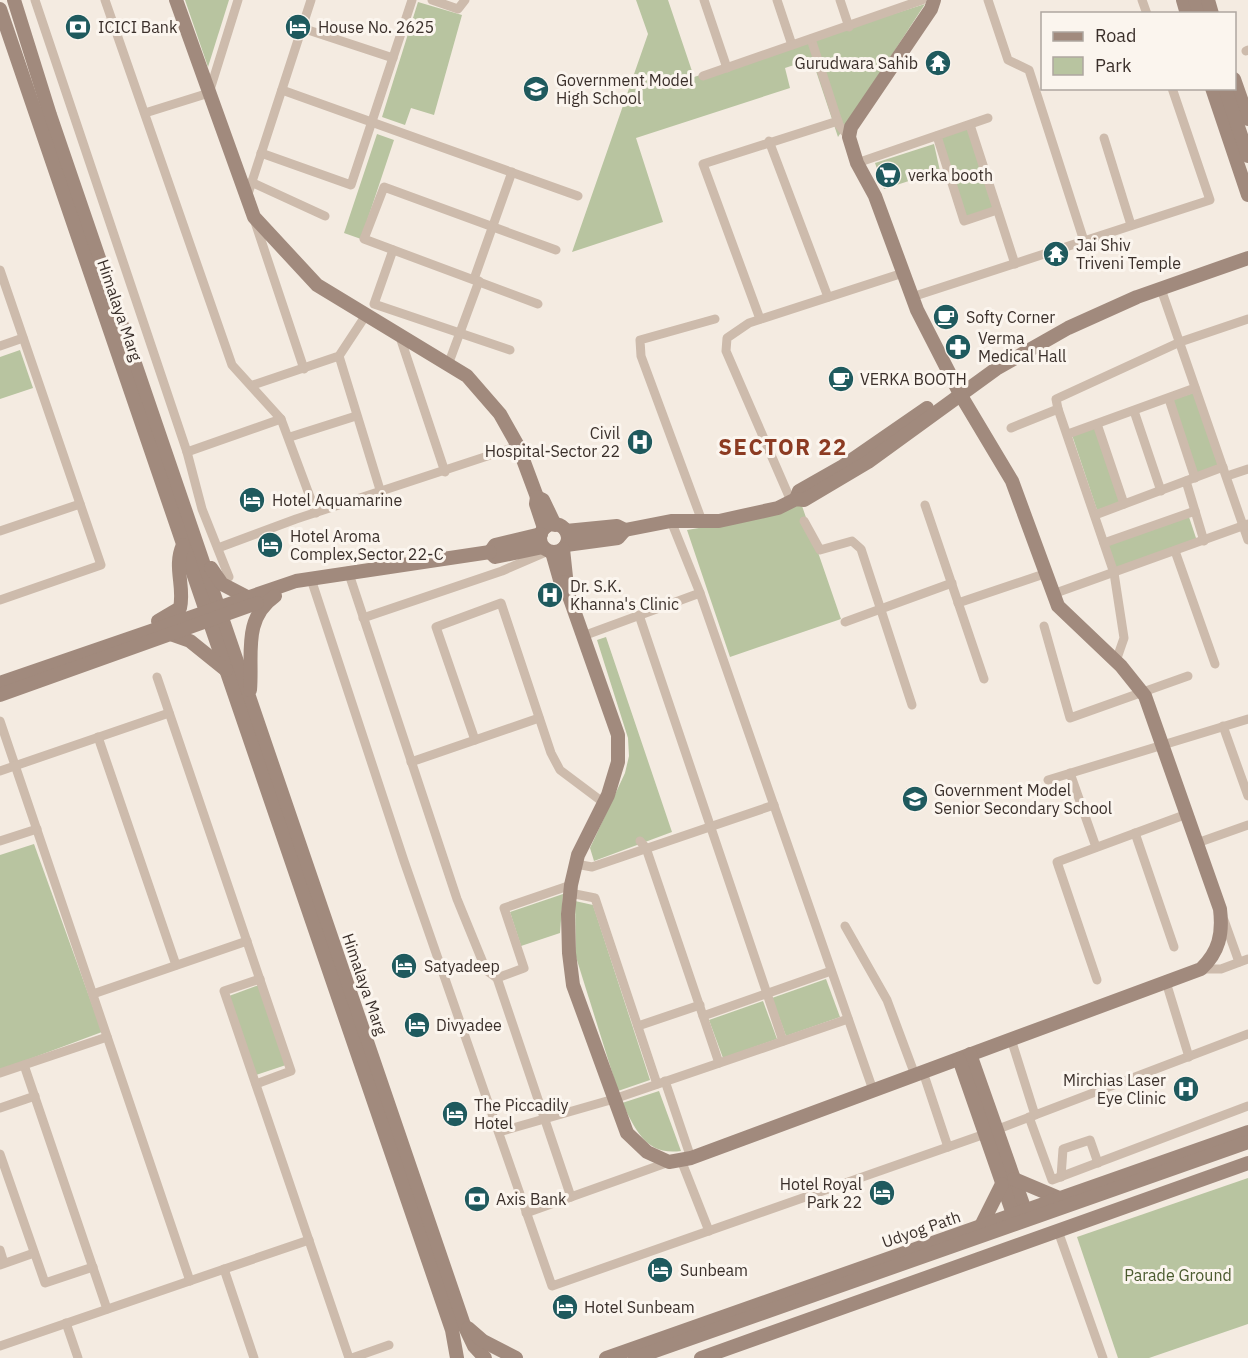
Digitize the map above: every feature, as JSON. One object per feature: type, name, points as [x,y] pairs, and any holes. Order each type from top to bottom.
[{"type":"street","name":"Himalaya Marg","points":[[14,0],[199,550],[226,670],[458,1328],[485,1358]]},
{"type":"street","points":[[35,0],[187,452],[204,514],[229,577]]},
{"type":"street","points":[[105,0],[232,365],[253,385],[281,419],[290,437],[316,513]]},
{"type":"street","points":[[176,0],[254,217],[304,369]]},
{"type":"street","points":[[209,93],[237,0]]},
{"type":"street","points":[[247,197],[311,0]]},
{"type":"street","points":[[261,153],[351,185],[412,0]]},
{"type":"street","points":[[432,0],[458,9],[465,0]]},
{"type":"street","points":[[704,0],[727,68]]},
{"type":"street","points":[[777,0],[792,45]]},
{"type":"street","points":[[840,0],[849,27]]},
{"type":"street","points":[[703,76],[922,0]]},
{"type":"street","points":[[849,137],[850,127],[863,106],[931,9],[934,0]]},
{"type":"street","points":[[988,0],[1008,60],[1029,70],[1084,241]]},
{"type":"street","name":"Himalaya Marg","points":[[0,9],[183,545],[250,699],[458,1328],[457,1358]]},
{"type":"street","points":[[302,28],[393,58]]},
{"type":"street","points":[[526,1213],[681,1160],[1201,969],[1221,969],[1244,961],[1220,909],[1143,693],[1116,661],[1058,606],[1044,574],[1012,481],[958,390],[912,297],[875,196],[857,163],[849,137],[838,122],[811,39]]},
{"type":"street","points":[[1236,85],[1248,119]]},
{"type":"street","points":[[282,90],[578,196]]},
{"type":"street","points":[[912,297],[1210,200],[1173,90]]},
{"type":"street","points":[[1213,90],[1248,195]]},
{"type":"street","points":[[1226,90],[1244,132],[1248,156]]},
{"type":"street","points":[[145,113],[209,93]]},
{"type":"street","points":[[857,163],[988,118]]},
{"type":"street","points":[[760,320],[703,164],[769,141],[838,122]]},
{"type":"street","points":[[970,125],[1015,264]]},
{"type":"street","points":[[937,136],[964,221],[998,210]]},
{"type":"street","points":[[1104,138],[1131,225]]},
{"type":"street","points":[[769,141],[828,297]]},
{"type":"street","points":[[448,365],[492,226],[512,172]]},
{"type":"street","points":[[252,183],[325,216]]},
{"type":"street","points":[[538,304],[364,239],[384,187],[556,250]]},
{"type":"street","points":[[254,217],[318,285],[467,376],[500,414],[518,446],[537,497],[536,504],[553,540],[560,579],[564,582],[618,735],[618,762],[604,803],[576,864],[571,889],[569,953],[573,985],[627,1133],[647,1152],[681,1160]]},
{"type":"street","points":[[393,250],[374,304],[510,350]]},
{"type":"street","points":[[0,694],[173,635],[247,597],[296,581],[348,571],[490,552],[495,556],[617,526],[625,530],[671,521],[719,521],[778,508],[794,500],[799,491],[843,466],[989,369],[996,369],[1068,328],[1161,289],[1248,258]]},
{"type":"street","points":[[0,270],[101,566],[0,600]]},
{"type":"street","points":[[794,500],[726,351],[728,338],[749,323],[903,273]]},
{"type":"street","points":[[1161,289],[1246,525],[1248,540]]},
{"type":"street","points":[[253,385],[339,357],[366,315]]},
{"type":"street","points":[[702,521],[640,356],[640,340],[715,319]]},
{"type":"street","points":[[1116,661],[1124,638],[1114,573],[1056,399],[1180,342],[1248,319]]},
{"type":"street","points":[[400,337],[445,472]]},
{"type":"street","points":[[0,346],[23,338]]},
{"type":"street","points":[[339,357],[381,493]]},
{"type":"street","points":[[1068,434],[1196,388]]},
{"type":"street","points":[[1169,399],[1191,480],[1195,512],[1204,541]]},
{"type":"street","points":[[1011,428],[1058,409]]},
{"type":"street","points":[[1134,411],[1161,490]]},
{"type":"street","points":[[290,437],[356,416]]},
{"type":"street","points":[[187,452],[281,419]]},
{"type":"street","points":[[1097,424],[1124,504]]},
{"type":"street","points":[[218,548],[518,446]]},
{"type":"street","points":[[1095,515],[1191,480],[1248,469]]},
{"type":"street","points":[[0,531],[80,504]]},
{"type":"street","points":[[925,505],[984,679]]},
{"type":"street","points":[[1104,543],[1195,512]]},
{"type":"street","points":[[188,519],[204,514]]},
{"type":"street","points":[[671,521],[700,593],[873,1090]]},
{"type":"street","points":[[804,522],[820,550],[852,541],[861,549],[912,705]]},
{"type":"street","points":[[1053,594],[1246,525]]},
{"type":"street","points":[[363,618],[502,571],[553,540]]},
{"type":"street","points":[[146,633],[156,622],[180,608],[183,595],[178,557],[183,545]]},
{"type":"street","points":[[199,550],[222,584],[247,597]]},
{"type":"street","points":[[1175,551],[1215,664]]},
{"type":"street","points":[[348,571],[457,899],[486,970],[497,978],[571,1197]]},
{"type":"street","points":[[958,603],[1044,574]]},
{"type":"street","points":[[0,683],[146,633],[275,596],[311,579]]},
{"type":"street","points":[[311,579],[552,1286],[991,1132],[1248,1034]]},
{"type":"street","points":[[845,622],[952,583]]},
{"type":"street","points":[[583,636],[700,593]]},
{"type":"street","points":[[250,699],[252,630],[261,608],[275,596]]},
{"type":"street","points":[[475,740],[436,627],[501,603],[551,753],[560,770],[604,803]]},
{"type":"street","points":[[639,615],[783,1041]]},
{"type":"street","points":[[1044,626],[1070,718],[1188,676]]},
{"type":"street","points":[[173,635],[190,641],[226,670]]},
{"type":"street","points":[[157,677],[291,1071],[256,1084]]},
{"type":"street","points":[[0,771],[169,713]]},
{"type":"street","points":[[411,762],[539,718]]},
{"type":"street","points":[[1048,780],[1248,718]]},
{"type":"street","points":[[0,721],[2,735],[37,829],[190,1281]]},
{"type":"street","points":[[1223,726],[1248,796]]},
{"type":"street","points":[[98,737],[176,965]]},
{"type":"street","points":[[1070,773],[1096,848]]},
{"type":"street","points":[[576,864],[592,867],[643,845],[710,827],[774,805]]},
{"type":"street","points":[[1097,980],[1057,862],[1187,814]]},
{"type":"street","points":[[1197,843],[1248,825]]},
{"type":"street","points":[[0,841],[37,829]]},
{"type":"street","points":[[1135,833],[1174,947]]},
{"type":"street","points":[[643,845],[719,1063]]},
{"type":"street","points":[[497,978],[524,968],[504,908],[571,889],[596,898],[638,1026],[661,1083],[681,1160],[709,1231]]},
{"type":"street","points":[[1201,969],[1213,957],[1220,941],[1220,909]]},
{"type":"street","points":[[845,926],[887,1000],[948,1147]]},
{"type":"street","points":[[93,994],[247,941]]},
{"type":"street","points":[[703,1016],[831,971]]},
{"type":"street","points":[[260,979],[224,991],[309,1240],[351,1358],[389,1345]]},
{"type":"street","points":[[1166,982],[1189,1057]]},
{"type":"street","points":[[638,1026],[700,1005]]},
{"type":"street","points":[[499,1132],[614,1099],[848,1019]]},
{"type":"street","points":[[0,1073],[107,1037]]},
{"type":"street","points":[[1011,1039],[1052,1180],[1248,1106]]},
{"type":"street","points":[[965,1057],[1019,1212]]},
{"type":"street","points":[[24,1065],[107,1309]]},
{"type":"street","points":[[0,1108],[35,1096]]},
{"type":"street","name":"Udyog Path","points":[[606,1358],[1248,1132]]},
{"type":"street","points":[[1060,1177],[1063,1149],[1090,1140],[1111,1180]]},
{"type":"street","name":"Udyog Path","points":[[635,1358],[1248,1142]]},
{"type":"street","points":[[0,1154],[45,1283],[93,1267]]},
{"type":"street","points":[[701,1358],[1248,1163]]},
{"type":"street","points":[[1008,1181],[1059,1198]]},
{"type":"street","points":[[981,1226],[1008,1181]]},
{"type":"street","points":[[1059,1231],[1103,1358]]},
{"type":"street","points":[[0,1346],[309,1240]]},
{"type":"street","points":[[0,1250],[2,1264],[34,1253]]},
{"type":"street","points":[[224,1269],[254,1358]]},
{"type":"street","points":[[66,1323],[78,1358]]},
{"type":"street","points":[[449,1358],[458,1328],[516,1358]]},
{"type":"green space","points":[[185,0],[229,0],[208,67]]},
{"type":"green space","points":[[636,0],[668,0],[694,77],[925,4],[838,137],[812,59],[785,68],[790,88],[636,138],[663,222],[572,252],[648,34]]},
{"type":"green space","points":[[418,2],[462,15],[434,115],[411,108],[405,125],[382,117]]},
{"type":"green space","points":[[970,125],[997,210],[964,221],[937,136]]},
{"type":"green space","points":[[377,134],[394,140],[361,239],[344,233]]},
{"type":"green space","points":[[934,144],[940,171],[884,189],[875,163]]},
{"type":"green space","points":[[20,350],[33,388],[0,399],[0,357]]},
{"type":"green space","points":[[1199,391],[1224,465],[1197,474],[1172,400]]},
{"type":"green space","points":[[1096,427],[1120,502],[1097,510],[1072,435]]},
{"type":"green space","points":[[801,503],[841,619],[730,657],[687,530],[746,520]]},
{"type":"green space","points":[[1189,517],[1197,541],[1115,569],[1107,545]]},
{"type":"green space","points":[[606,637],[672,832],[594,861],[590,848],[625,773],[629,756],[628,738],[597,640]]},
{"type":"green space","points":[[34,844],[102,1032],[0,1070],[0,855]]},
{"type":"green space","points":[[563,894],[560,933],[521,946],[510,912]]},
{"type":"green space","points":[[575,901],[593,905],[650,1080],[618,1091],[576,957]]},
{"type":"green space","points":[[826,979],[840,1017],[786,1036],[772,998]]},
{"type":"green space","points":[[259,985],[286,1065],[256,1075],[229,996]]},
{"type":"green space","points":[[763,1001],[777,1039],[723,1058],[709,1020]]},
{"type":"green space","points":[[659,1091],[681,1151],[659,1149],[651,1145],[632,1123],[622,1103]]},
{"type":"green space","name":"Parade Ground","points":[[1248,1178],[1248,1324],[1149,1358],[1118,1358],[1077,1237]]},
{"type":"place","name":"ICICI Bank","points":[[78,27]]},
{"type":"place","name":"House No. 2625","points":[[298,27]]},
{"type":"place","name":"Gurudwara Sahib","points":[[938,63]]},
{"type":"place","name":"Government Model High School","points":[[536,89]]},
{"type":"place","name":"verka booth","points":[[888,175]]},
{"type":"place","name":"Jai Shiv Triveni Temple","points":[[1056,254]]},
{"type":"place","name":"Softy Corner","points":[[946,317]]},
{"type":"place","name":"Verma Medical Hall","points":[[958,347]]},
{"type":"place","name":"VERKA BOOTH","points":[[841,379]]},
{"type":"place","name":"Civil Hospital-Sector 22","points":[[640,442]]},
{"type":"place","name":"Hotel Aquamarine","points":[[252,500]]},
{"type":"place","name":"Hotel Aroma Complex,Sector 22-C","points":[[270,545]]},
{"type":"place","name":"Dr. S.K. Khanna's Clinic","points":[[550,595]]},
{"type":"place","name":"Government Model Senior Secondary School","points":[[915,799]]},
{"type":"place","name":"Satyadeep","points":[[404,966]]},
{"type":"place","name":"Divyadee","points":[[417,1025]]},
{"type":"place","name":"Mirchias Laser Eye Clinic","points":[[1186,1089]]},
{"type":"place","name":"The Piccadily Hotel","points":[[455,1114]]},
{"type":"place","name":"Hotel Royal Park 22","points":[[882,1193]]},
{"type":"place","name":"Axis Bank","points":[[477,1199]]},
{"type":"place","name":"Sunbeam","points":[[660,1270]]},
{"type":"place","name":"Hotel Sunbeam","points":[[565,1307]]},
{"type":"district","name":"SECTOR 22","points":[[783,446]]}]
